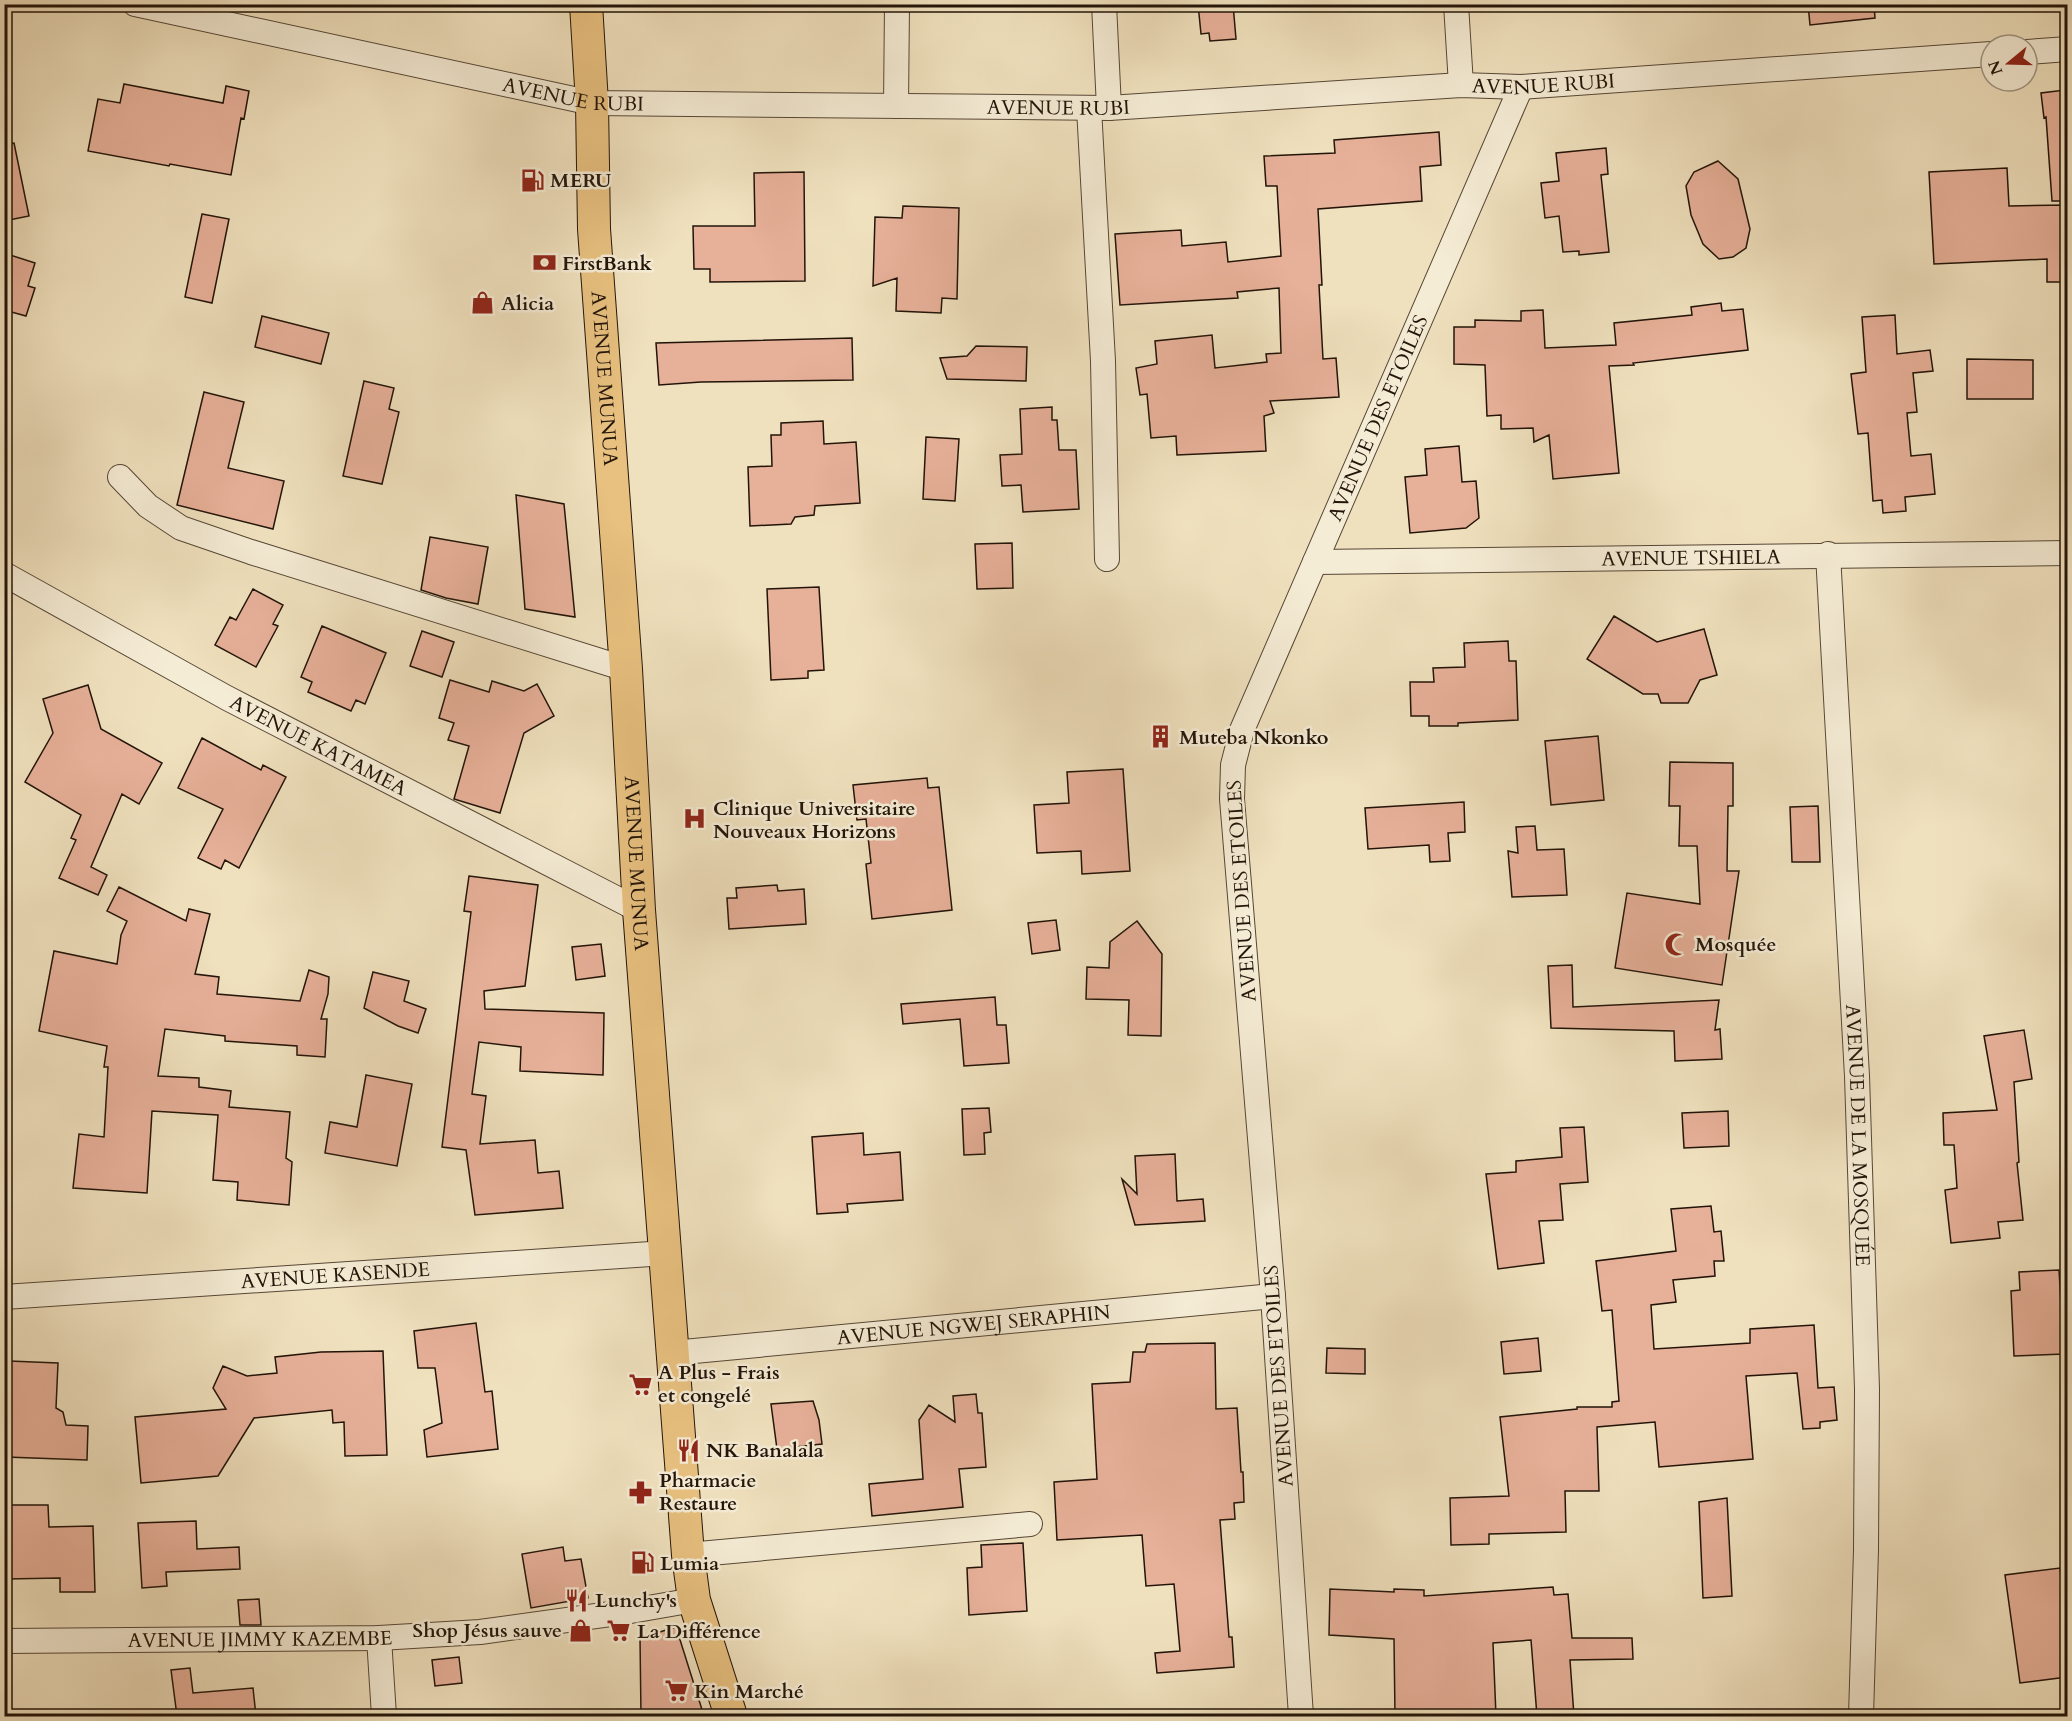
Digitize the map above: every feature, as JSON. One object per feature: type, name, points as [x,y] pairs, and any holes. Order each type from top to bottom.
[{"type":"main road","name":"AVENUE MUNUA","points":[[586,4],[592,103],[594,229],[626,669],[639,910],[688,1555],[694,1600],[731,1716]]},
{"type":"street","name":"AVENUE RUBI","points":[[135,4],[592,103],[1099,108],[1461,85],[1521,87],[1979,55]]},
{"type":"street","points":[[896,106],[897,4]]},
{"type":"street","points":[[1104,4],[1099,108],[1107,559]]},
{"type":"street","points":[[1456,4],[1461,85]]},
{"type":"street","points":[[2039,51],[2067,49]]},
{"type":"street","name":"AVENUE DES ETOILES","points":[[1301,1716],[1273,1296],[1232,799],[1233,765],[1242,730],[1521,87]]},
{"type":"street","points":[[120,477],[148,506],[182,528],[626,669]]},
{"type":"street","name":"AVENUE TSHIELA","points":[[1315,562],[1828,554],[2067,553]]},
{"type":"street","name":"AVENUE DE LA MOSQUÉE","points":[[1828,554],[1857,1076],[1867,1378],[1866,1550],[1861,1716]]},
{"type":"street","name":"AVENUE KATAMEA","points":[[4,574],[226,698],[639,910]]},
{"type":"street","name":"AVENUE KASENDE","points":[[4,1297],[666,1253]]},
{"type":"street","name":"AVENUE NGWEJ SERAPHIN","points":[[673,1353],[1273,1296]]},
{"type":"street","points":[[688,1555],[1030,1524]]},
{"type":"street","name":"AVENUE JIMMY KAZEMBE","points":[[4,1641],[379,1638],[480,1632],[694,1600]]},
{"type":"street","points":[[379,1638],[384,1716]]},
{"type":"building","points":[[1198,4],[1233,4],[1236,39],[1210,41],[1209,33],[1201,34]]},
{"type":"building","points":[[1808,4],[1874,4],[1875,18],[1810,25]]},
{"type":"building","points":[[124,84],[223,103],[226,86],[249,91],[244,119],[241,118],[231,175],[88,151],[98,99],[120,103]]},
{"type":"building","points":[[2065,90],[2067,201],[2052,201],[2046,117],[2044,118],[2041,93]]},
{"type":"building","points":[[1439,132],[1441,165],[1420,167],[1422,201],[1318,209],[1323,359],[1336,358],[1339,397],[1270,401],[1274,413],[1264,416],[1266,451],[1177,455],[1176,436],[1151,438],[1147,394],[1140,395],[1136,368],[1157,364],[1155,341],[1212,335],[1215,368],[1267,362],[1266,354],[1281,353],[1279,288],[1237,292],[1238,298],[1120,305],[1115,234],[1181,230],[1182,246],[1226,242],[1228,262],[1281,256],[1277,186],[1266,186],[1264,156],[1335,153],[1334,140]]},
{"type":"building","points":[[14,143],[29,216],[4,221],[4,144]]},
{"type":"building","points":[[1606,148],[1608,174],[1601,175],[1609,252],[1579,255],[1579,251],[1563,252],[1559,216],[1545,218],[1541,183],[1559,181],[1556,153]]},
{"type":"building","points":[[1718,161],[1738,179],[1750,229],[1746,248],[1733,257],[1719,259],[1703,244],[1691,215],[1686,186],[1694,172]]},
{"type":"building","points":[[2007,168],[2009,206],[2067,205],[2067,282],[2047,282],[2047,259],[1934,264],[1929,172]]},
{"type":"building","points":[[804,172],[805,281],[710,282],[710,269],[694,269],[693,226],[755,226],[754,173]]},
{"type":"building","points":[[903,206],[959,208],[957,299],[942,298],[941,313],[896,311],[897,278],[873,286],[875,217],[902,218]]},
{"type":"building","points":[[202,214],[229,219],[212,303],[185,297]]},
{"type":"building","points":[[4,253],[35,263],[28,286],[35,288],[26,316],[4,310]]},
{"type":"building","points":[[1721,303],[1722,311],[1743,309],[1748,350],[1633,363],[1634,365],[1609,366],[1619,473],[1553,479],[1549,435],[1534,442],[1533,428],[1501,429],[1501,415],[1487,416],[1485,365],[1454,364],[1454,327],[1475,327],[1475,320],[1521,321],[1521,311],[1543,310],[1545,348],[1616,345],[1614,323],[1692,315],[1691,307]]},
{"type":"building","points":[[1895,315],[1897,354],[1930,350],[1933,371],[1913,373],[1917,412],[1907,413],[1911,456],[1931,454],[1935,494],[1905,497],[1906,511],[1883,513],[1882,500],[1873,501],[1868,433],[1858,434],[1851,374],[1866,372],[1862,317]]},
{"type":"building","points":[[262,316],[329,333],[321,364],[255,347]]},
{"type":"building","points":[[852,338],[853,380],[701,382],[659,385],[656,343]]},
{"type":"building","points":[[976,346],[1027,347],[1026,381],[947,379],[940,358],[967,356]]},
{"type":"building","points":[[1967,359],[2033,360],[2033,399],[1967,399]]},
{"type":"building","points":[[364,381],[394,388],[389,409],[399,412],[382,484],[343,476]]},
{"type":"building","points":[[204,392],[244,402],[228,468],[284,481],[273,529],[177,505]]},
{"type":"building","points":[[1052,407],[1052,420],[1057,420],[1059,450],[1076,450],[1079,509],[1023,512],[1021,485],[1002,486],[1000,455],[1022,454],[1020,409]]},
{"type":"building","points":[[823,421],[824,444],[856,442],[860,503],[815,506],[814,515],[795,517],[791,524],[750,526],[748,467],[772,466],[771,435],[781,435],[781,423]]},
{"type":"building","points":[[926,437],[959,439],[955,501],[923,499]]},
{"type":"building","points":[[1459,446],[1462,482],[1476,481],[1479,518],[1466,528],[1410,533],[1405,477],[1427,475],[1425,449]]},
{"type":"building","points":[[516,495],[564,504],[575,617],[525,609]]},
{"type":"building","points":[[430,537],[488,547],[478,604],[446,598],[421,590]]},
{"type":"building","points":[[1012,543],[1013,588],[977,589],[975,544]]},
{"type":"building","points":[[819,587],[824,670],[808,671],[808,678],[771,680],[767,589]]},
{"type":"building","points":[[253,589],[283,605],[273,624],[278,626],[256,667],[215,645],[230,617],[236,620]]},
{"type":"building","points":[[1614,616],[1657,642],[1704,629],[1717,675],[1700,680],[1688,703],[1661,703],[1658,694],[1643,694],[1587,659]]},
{"type":"building","points":[[322,626],[386,653],[365,704],[356,700],[351,711],[308,692],[312,682],[301,677]]},
{"type":"building","points":[[422,631],[454,642],[442,677],[410,666]]},
{"type":"building","points":[[1508,641],[1509,661],[1516,661],[1518,720],[1458,723],[1458,726],[1429,726],[1429,716],[1411,716],[1410,682],[1434,682],[1433,668],[1465,667],[1464,643]]},
{"type":"building","points":[[450,680],[489,692],[492,681],[524,691],[537,684],[554,716],[524,733],[500,813],[454,799],[469,746],[448,740],[454,723],[439,718]]},
{"type":"building","points":[[88,685],[101,729],[162,763],[139,804],[122,794],[91,867],[107,875],[98,895],[59,878],[76,840],[71,838],[81,815],[25,782],[53,733],[43,699]]},
{"type":"building","points":[[1598,736],[1604,800],[1551,805],[1545,741]]},
{"type":"building","points":[[202,738],[261,770],[263,765],[286,777],[239,868],[225,860],[221,869],[198,858],[223,809],[178,788]]},
{"type":"building","points":[[1670,762],[1733,763],[1733,806],[1728,806],[1727,871],[1739,871],[1722,985],[1615,968],[1627,893],[1700,904],[1697,846],[1679,846],[1680,806],[1669,806]]},
{"type":"building","points":[[1123,769],[1130,871],[1082,874],[1081,851],[1037,853],[1034,805],[1069,803],[1067,772]]},
{"type":"building","points":[[927,778],[928,788],[939,787],[952,910],[872,919],[866,864],[871,863],[866,819],[857,820],[853,785]]},
{"type":"building","points":[[1464,802],[1465,832],[1448,833],[1450,861],[1430,862],[1429,845],[1368,849],[1365,808]]},
{"type":"building","points":[[1818,806],[1820,862],[1792,862],[1790,807]]},
{"type":"building","points":[[1535,826],[1537,850],[1564,849],[1567,895],[1512,897],[1508,851],[1518,853],[1516,827]]},
{"type":"building","points":[[469,876],[538,885],[525,986],[484,991],[485,1009],[604,1013],[603,1075],[520,1071],[521,1047],[479,1042],[472,1094],[486,1096],[480,1144],[535,1140],[538,1173],[559,1171],[563,1208],[475,1215],[466,1150],[442,1147],[471,912],[464,911]]},
{"type":"building","points":[[777,885],[778,891],[804,889],[806,924],[729,929],[727,898],[737,898],[736,888]]},
{"type":"building","points":[[119,887],[186,921],[189,909],[210,914],[195,974],[219,977],[217,994],[300,1001],[309,970],[329,977],[328,994],[321,1019],[327,1019],[325,1057],[297,1055],[297,1046],[225,1041],[225,1036],[165,1029],[158,1076],[199,1078],[199,1087],[231,1091],[229,1107],[290,1112],[286,1158],[292,1162],[289,1205],[237,1200],[238,1182],[213,1180],[218,1115],[152,1111],[147,1193],[73,1188],[79,1134],[104,1137],[108,1067],[104,1067],[107,1046],[39,1031],[54,951],[117,964],[121,935],[127,921],[107,911]]},
{"type":"building","points":[[1056,920],[1060,950],[1032,954],[1028,923]]},
{"type":"building","points":[[1137,921],[1162,954],[1161,1036],[1128,1035],[1129,1000],[1086,999],[1087,967],[1109,968],[1110,942]]},
{"type":"building","points":[[601,944],[605,976],[576,980],[572,947]]},
{"type":"building","points":[[1572,965],[1573,1007],[1719,1000],[1715,1030],[1720,1029],[1722,1059],[1675,1061],[1674,1031],[1551,1028],[1548,966]]},
{"type":"building","points":[[373,972],[409,981],[404,1001],[426,1009],[418,1033],[398,1026],[364,1008]]},
{"type":"building","points":[[995,997],[997,1025],[1006,1025],[1009,1063],[964,1066],[960,1019],[903,1024],[901,1004]]},
{"type":"building","points":[[2024,1030],[2032,1079],[2014,1082],[2019,1162],[2017,1163],[2023,1220],[1998,1222],[2000,1238],[1951,1243],[1945,1190],[1957,1188],[1954,1145],[1944,1145],[1943,1113],[1997,1110],[1984,1036]]},
{"type":"building","points":[[366,1075],[412,1084],[397,1166],[325,1153],[330,1122],[357,1127]]},
{"type":"building","points":[[989,1108],[991,1132],[984,1133],[985,1154],[964,1155],[962,1109]]},
{"type":"building","points":[[1728,1111],[1729,1146],[1684,1148],[1682,1113]]},
{"type":"building","points":[[1584,1127],[1588,1182],[1560,1184],[1563,1220],[1539,1221],[1544,1263],[1498,1269],[1486,1174],[1516,1172],[1516,1161],[1562,1157],[1560,1128]]},
{"type":"building","points":[[863,1133],[864,1155],[900,1152],[903,1200],[847,1204],[848,1212],[817,1214],[812,1137]]},
{"type":"building","points":[[1175,1154],[1177,1201],[1203,1199],[1205,1221],[1135,1225],[1122,1179],[1137,1194],[1135,1156]]},
{"type":"building","points":[[1711,1206],[1714,1232],[1721,1231],[1724,1261],[1714,1261],[1715,1276],[1673,1280],[1676,1302],[1651,1305],[1654,1349],[1750,1343],[1750,1329],[1814,1325],[1818,1388],[1834,1387],[1837,1420],[1820,1422],[1820,1428],[1803,1429],[1797,1373],[1746,1376],[1753,1459],[1659,1467],[1655,1422],[1597,1427],[1599,1491],[1565,1491],[1566,1532],[1489,1534],[1489,1544],[1451,1545],[1450,1498],[1509,1496],[1500,1417],[1577,1409],[1577,1407],[1612,1407],[1612,1402],[1619,1401],[1612,1310],[1602,1311],[1596,1261],[1676,1251],[1671,1209]]},
{"type":"building","points":[[2059,1270],[2064,1354],[2014,1356],[2011,1291],[2020,1290],[2019,1272]]},
{"type":"building","points":[[476,1323],[485,1392],[492,1391],[498,1449],[427,1457],[424,1430],[442,1423],[435,1368],[418,1368],[414,1331]]},
{"type":"building","points":[[1538,1338],[1541,1371],[1504,1374],[1501,1342]]},
{"type":"building","points":[[1215,1343],[1216,1409],[1237,1408],[1241,1472],[1243,1472],[1244,1502],[1234,1503],[1235,1519],[1220,1520],[1229,1637],[1232,1637],[1234,1667],[1157,1673],[1155,1653],[1180,1651],[1174,1584],[1146,1586],[1142,1535],[1057,1540],[1054,1482],[1097,1479],[1092,1384],[1130,1382],[1133,1352],[1145,1352],[1147,1344]]},
{"type":"building","points":[[1327,1348],[1365,1349],[1365,1374],[1326,1373]]},
{"type":"building","points":[[383,1351],[387,1455],[345,1456],[344,1422],[333,1423],[332,1410],[254,1418],[218,1476],[141,1483],[135,1417],[226,1409],[213,1388],[223,1366],[247,1376],[277,1373],[275,1357],[321,1352]]},
{"type":"building","points":[[9,1361],[58,1363],[56,1408],[63,1412],[66,1425],[88,1426],[87,1460],[6,1457]]},
{"type":"building","points":[[976,1394],[978,1413],[982,1413],[986,1467],[959,1469],[963,1507],[872,1516],[869,1484],[923,1479],[919,1420],[929,1405],[955,1422],[953,1396]]},
{"type":"building","points":[[813,1401],[819,1420],[822,1444],[777,1449],[771,1404]]},
{"type":"building","points":[[1727,1498],[1732,1596],[1703,1598],[1699,1502]]},
{"type":"building","points":[[5,1505],[48,1505],[49,1527],[93,1526],[95,1592],[60,1592],[60,1578],[6,1579]]},
{"type":"building","points":[[196,1521],[197,1549],[239,1547],[240,1569],[166,1572],[167,1586],[142,1588],[138,1523]]},
{"type":"building","points":[[1023,1543],[1027,1611],[969,1615],[967,1568],[982,1567],[981,1545]]},
{"type":"building","points":[[563,1547],[565,1561],[581,1559],[588,1598],[531,1608],[522,1554]]},
{"type":"building","points":[[2060,1568],[2067,1624],[2067,1677],[2020,1683],[2005,1575]]},
{"type":"building","points":[[1553,1587],[1554,1595],[1568,1594],[1572,1638],[1632,1638],[1633,1659],[1570,1660],[1574,1716],[1537,1716],[1531,1640],[1493,1643],[1496,1716],[1395,1716],[1394,1639],[1329,1635],[1330,1589],[1394,1592],[1394,1589],[1424,1590],[1424,1596]]},
{"type":"building","points":[[259,1599],[261,1625],[240,1625],[238,1600]]},
{"type":"building","points":[[676,1627],[704,1716],[641,1716],[640,1638]]},
{"type":"building","points":[[459,1657],[462,1683],[435,1686],[432,1660]]},
{"type":"building","points":[[190,1668],[193,1693],[253,1688],[256,1716],[177,1716],[171,1670]]},
{"type":"place","name":"MERU","points":[[532,180]]},
{"type":"place","name":"FirstBank","points":[[544,263]]},
{"type":"place","name":"Alicia","points":[[483,303]]},
{"type":"place","name":"Muteba Nkonko","points":[[1161,737]]},
{"type":"place","name":"Clinique Universitaire Nouveaux Horizons","points":[[695,819]]},
{"type":"place","name":"Mosquée","points":[[1677,944]]},
{"type":"place","name":"A Plus - Frais et congelé","points":[[640,1384]]},
{"type":"place","name":"NK Banalala","points":[[688,1450]]},
{"type":"place","name":"Pharmacie Restaure","points":[[641,1492]]},
{"type":"place","name":"Lumia","points":[[642,1563]]},
{"type":"place","name":"Lunchy's","points":[[577,1600]]},
{"type":"place","name":"Shop Jésus sauve","points":[[580,1630]]},
{"type":"place","name":"La Différence","points":[[619,1631]]},
{"type":"place","name":"Kin Marché","points":[[676,1691]]}]
